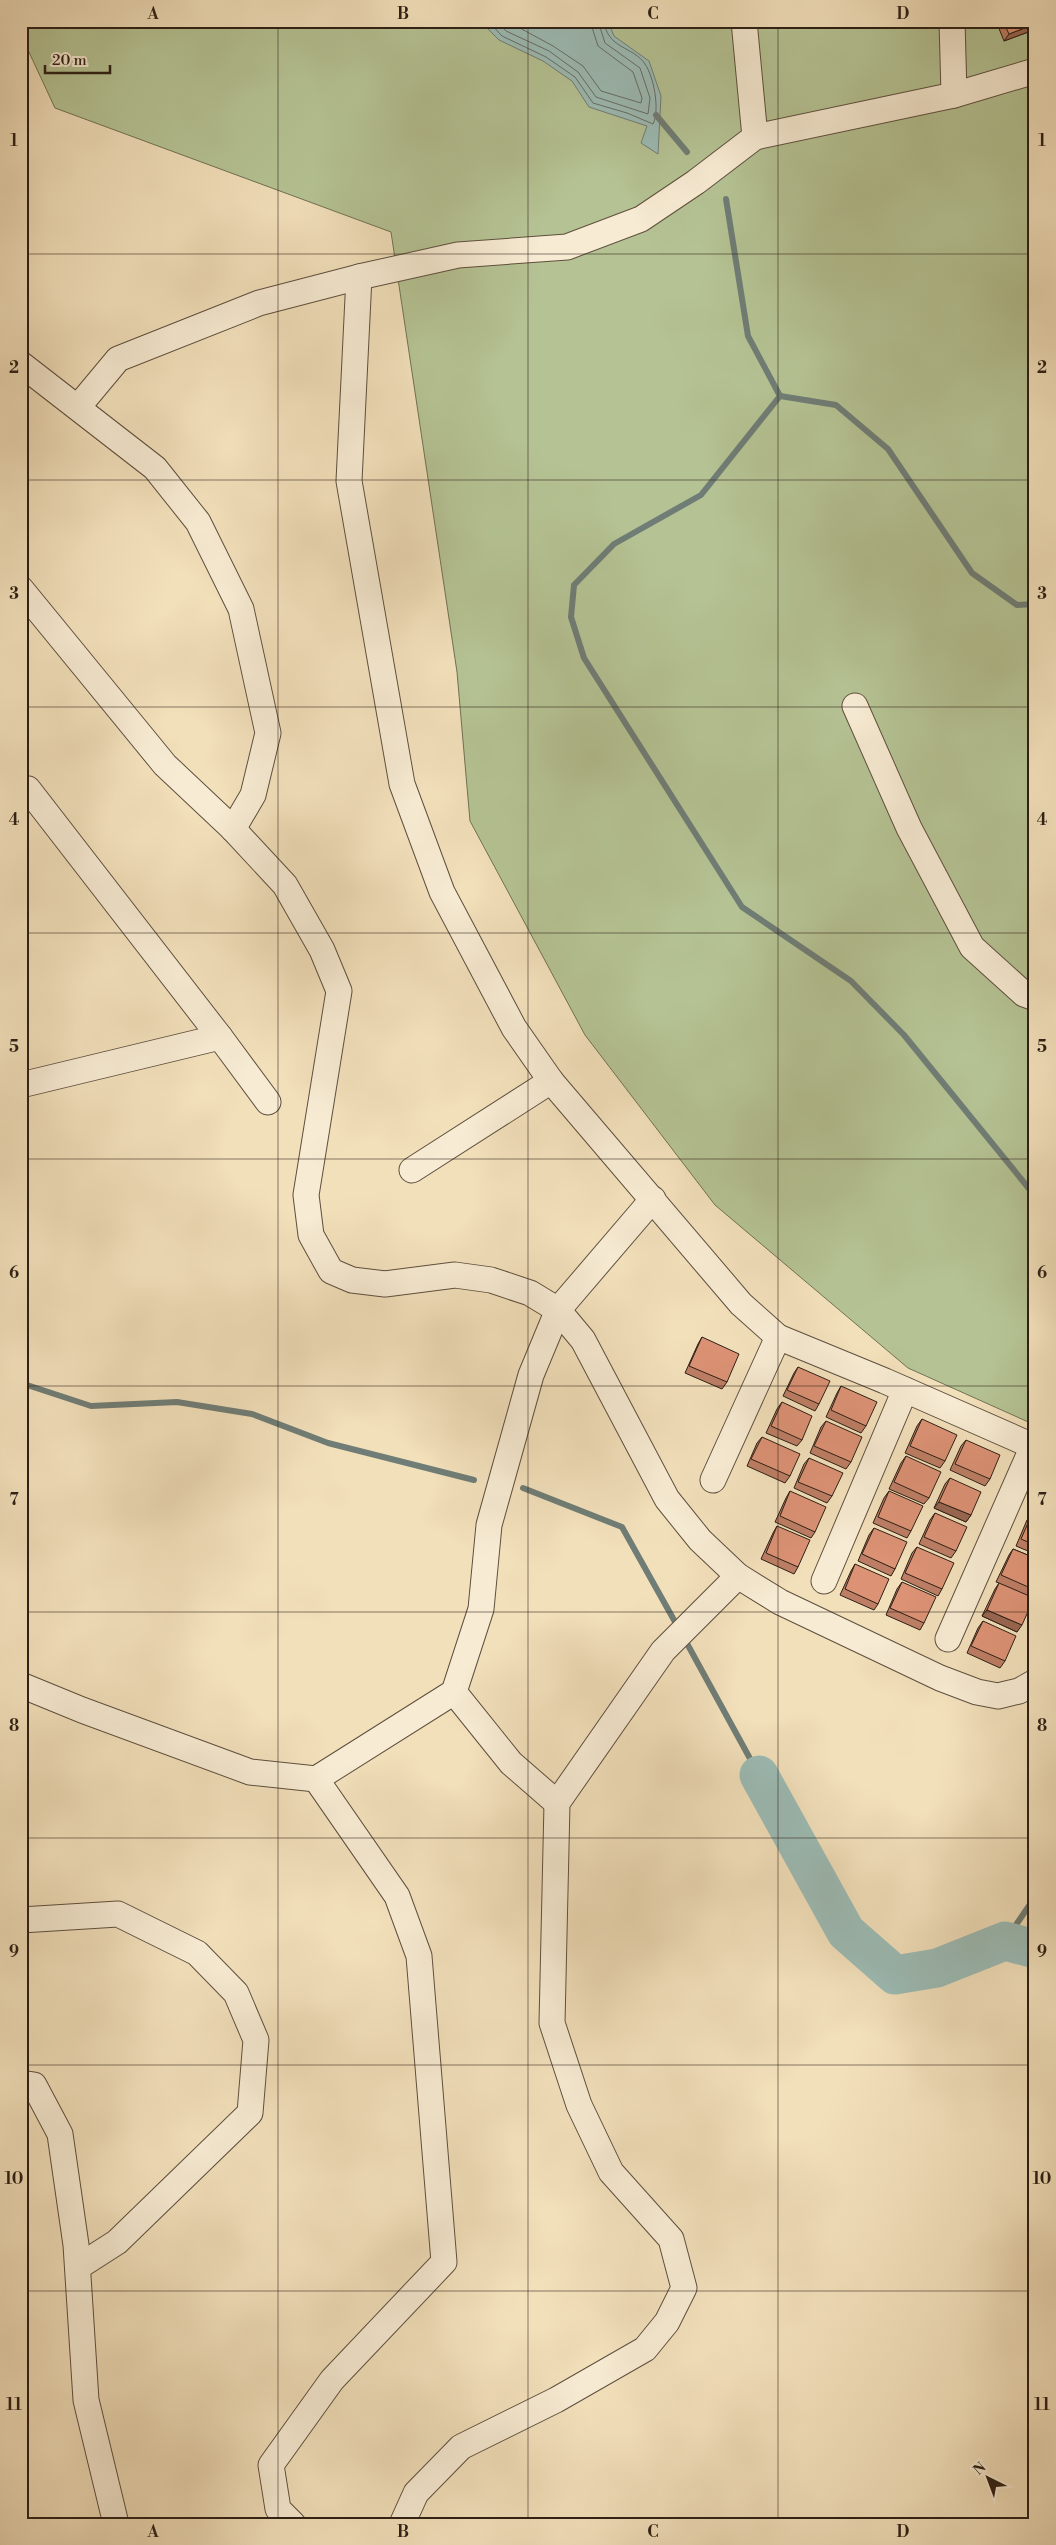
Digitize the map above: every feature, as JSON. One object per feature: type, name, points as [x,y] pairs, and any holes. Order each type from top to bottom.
[{"type":"street","points":[[744,21],[754,137]]},
{"type":"street","points":[[952,21],[954,95]]},
{"type":"street","points":[[78,408],[118,359],[259,303],[359,277],[458,255],[567,247],[641,219],[696,182],[754,137],[954,95],[1035,71]]},
{"type":"street","points":[[359,277],[350,480],[402,784],[442,892],[514,1028],[551,1081],[741,1304],[778,1338],[905,1390],[1034,1447],[948,1639]]},
{"type":"street","points":[[21,364],[155,468],[198,522],[241,609],[268,733],[253,795],[233,829]]},
{"type":"street","points":[[21,589],[165,765],[233,829],[285,885],[322,950],[339,991],[306,1196],[311,1235],[331,1271],[352,1280],[385,1284],[455,1275],[491,1280],[530,1293],[558,1310],[583,1340],[603,1374],[667,1499],[700,1540],[738,1576],[795,1610],[940,1678],[976,1692],[998,1696],[1019,1691],[1035,1682]]},
{"type":"street","points":[[855,706],[909,828],[972,947],[1024,994],[1035,998]]},
{"type":"street","points":[[28,789],[268,1102]]},
{"type":"street","points":[[21,1085],[220,1037]]},
{"type":"street","points":[[412,1170],[551,1081]]},
{"type":"street","points":[[21,1684],[82,1710],[250,1772],[316,1779],[454,1692],[481,1609],[489,1525],[530,1375],[558,1310],[653,1199]]},
{"type":"street","points":[[713,1480],[778,1338]]},
{"type":"street","points":[[824,1580],[905,1390]]},
{"type":"street","points":[[402,2524],[416,2492],[461,2447],[556,2400],[645,2348],[667,2322],[684,2288],[671,2239],[611,2172],[579,2105],[552,2023],[557,1803],[663,1651],[738,1576]]},
{"type":"street","points":[[454,1692],[511,1763],[557,1803]]},
{"type":"street","points":[[293,2524],[278,2510],[271,2465],[332,2380],[444,2262],[419,1956],[397,1896],[316,1779]]},
{"type":"street","points":[[21,1920],[118,1914],[197,1953],[236,1994],[256,2040],[250,2113],[117,2242],[78,2267]]},
{"type":"street","points":[[21,2083],[34,2085],[60,2134],[78,2267],[86,2400],[116,2524]]},
{"type":"green space","points":[[21,21],[1035,21],[1035,1425],[908,1368],[715,1205],[585,1035],[470,821],[457,672],[391,232],[55,108],[21,35]]},
{"type":"water","points":[[480,21],[608,21],[614,36],[649,61],[661,96],[658,154],[641,143],[647,126],[589,107],[572,81],[543,61],[499,40]]},
{"type":"building","points":[[1003,21],[1035,21],[1035,24],[1009,34]]},
{"type":"building","points":[[702,1337],[739,1354],[727,1382],[689,1366]]},
{"type":"building","points":[[798,1367],[830,1381],[819,1404],[787,1390]]},
{"type":"building","points":[[841,1386],[877,1402],[866,1426],[831,1410]]},
{"type":"building","points":[[782,1402],[812,1416],[802,1440],[771,1426]]},
{"type":"building","points":[[922,1419],[957,1435],[945,1461],[910,1446]]},
{"type":"building","points":[[826,1421],[862,1437],[851,1462],[814,1446]]},
{"type":"building","points":[[762,1437],[800,1454],[790,1476],[751,1459]]},
{"type":"building","points":[[966,1440],[1000,1455],[990,1479],[955,1464]]},
{"type":"building","points":[[906,1456],[941,1472],[929,1498],[894,1482]]},
{"type":"building","points":[[809,1458],[843,1473],[832,1496],[798,1482]]},
{"type":"building","points":[[950,1478],[981,1492],[971,1515],[939,1502]]},
{"type":"building","points":[[790,1491],[826,1507],[815,1532],[780,1516]]},
{"type":"building","points":[[889,1491],[923,1506],[911,1531],[878,1517]]},
{"type":"building","points":[[935,1513],[967,1527],[956,1551],[924,1537]]},
{"type":"building","points":[[1032,1514],[1035,1515],[1035,1545],[1021,1539]]},
{"type":"building","points":[[777,1526],[810,1540],[798,1567],[766,1553]]},
{"type":"building","points":[[874,1528],[907,1542],[895,1569],[862,1554]]},
{"type":"building","points":[[917,1547],[954,1563],[942,1589],[905,1573]]},
{"type":"building","points":[[1013,1549],[1035,1558],[1035,1590],[1001,1575]]},
{"type":"building","points":[[855,1564],[889,1579],[878,1604],[845,1589]]},
{"type":"building","points":[[902,1582],[936,1597],[924,1623],[890,1608]]},
{"type":"building","points":[[999,1583],[1034,1598],[1022,1625],[987,1610]]},
{"type":"building","points":[[983,1621],[1016,1636],[1005,1661],[971,1646]]},
{"type":"waterway","points":[[656,115],[687,152]]},
{"type":"waterway","points":[[726,199],[748,336],[780,396]]},
{"type":"waterway","points":[[780,396],[701,495],[614,544],[574,585],[571,617],[584,658],[742,907],[851,981],[904,1035],[1035,1196]]},
{"type":"waterway","points":[[780,396],[836,405],[888,449],[972,573],[1017,605],[1035,604]]},
{"type":"waterway","points":[[21,1383],[91,1406],[177,1402],[252,1414],[328,1443],[474,1480]]},
{"type":"waterway","points":[[523,1488],[622,1527],[679,1629]]},
{"type":"waterway","points":[[684,1638],[759,1775]]},
{"type":"waterway","points":[[759,1775],[846,1932],[895,1975],[937,1968],[1005,1941],[1035,1949]]},
{"type":"waterway","points":[[1005,1941],[1035,1897]]}]
